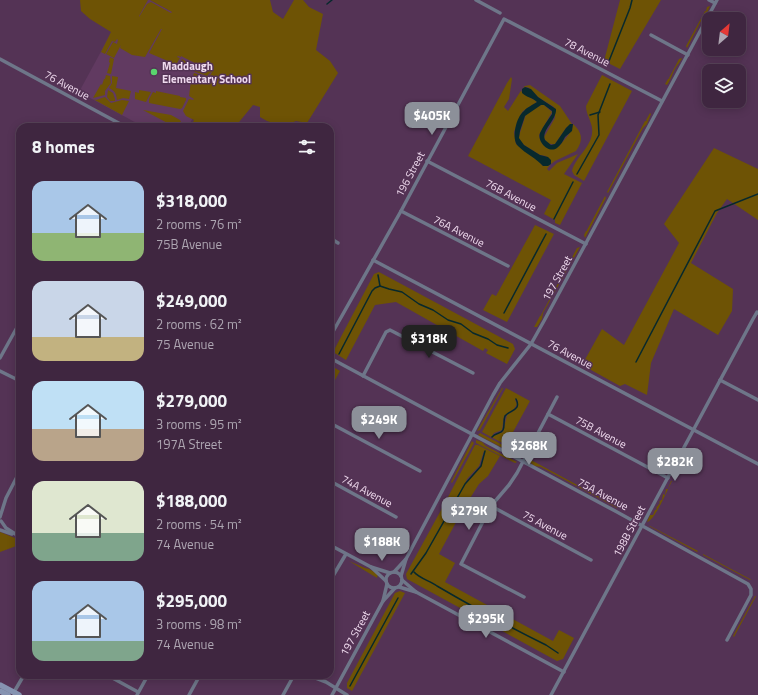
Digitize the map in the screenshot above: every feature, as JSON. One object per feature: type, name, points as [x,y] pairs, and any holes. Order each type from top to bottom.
[{"type":"main road","points":[[0,685],[16,694]]},
{"type":"main road","points":[[0,691],[8,695]]},
{"type":"street","points":[[476,0],[500,13]]},
{"type":"street","points":[[709,0],[716,2]]},
{"type":"street","name":"197 Street","points":[[402,578],[406,559],[472,434],[500,383],[531,344],[716,2]]},
{"type":"street","name":"78 Avenue","points":[[504,19],[662,101]]},
{"type":"street","name":"196 Street","points":[[334,330],[401,211],[504,19]]},
{"type":"street","points":[[651,35],[688,55]]},
{"type":"street","name":"76 Avenue","points":[[0,59],[119,123]]},
{"type":"street","name":"76B Avenue","points":[[427,161],[586,244]]},
{"type":"street","name":"76A Avenue","points":[[401,211],[508,266]]},
{"type":"street","points":[[334,240],[338,243]]},
{"type":"street","name":"76 Avenue","points":[[373,260],[758,464]]},
{"type":"street","name":"198B Street","points":[[551,695],[757,312]]},
{"type":"street","points":[[0,358],[16,329]]},
{"type":"street","points":[[363,376],[386,332],[389,330],[473,373]]},
{"type":"street","name":"75A Avenue","points":[[334,360],[746,582],[750,587],[751,593],[727,640]]},
{"type":"street","points":[[0,371],[16,379]]},
{"type":"street","points":[[720,380],[758,400]]},
{"type":"street","points":[[524,597],[461,564],[491,506],[509,485],[523,462],[557,397]]},
{"type":"street","name":"75B Avenue","points":[[548,414],[668,478]]},
{"type":"street","points":[[334,425],[420,471]]},
{"type":"street","points":[[16,479],[6,498],[0,521],[6,528],[16,534]]},
{"type":"street","name":"74A Avenue","points":[[334,483],[396,517]]},
{"type":"street","points":[[0,504],[6,498]]},
{"type":"street","name":"75 Avenue","points":[[491,506],[591,560]]},
{"type":"street","points":[[0,530],[16,536]]},
{"type":"street","points":[[334,547],[371,568],[390,587],[416,592],[564,672]]},
{"type":"street","points":[[334,574],[346,554]]},
{"type":"street","name":"197 Street","points":[[392,573],[406,559]]},
{"type":"street","points":[[371,568],[392,573],[402,578],[416,592]]},
{"type":"street","points":[[387,583],[387,576],[392,573]]},
{"type":"street","points":[[397,588],[401,584],[402,578]]},
{"type":"street","name":"197 Street","points":[[332,695],[383,601],[387,583]]},
{"type":"street","name":"197 Street","points":[[383,601],[397,588]]},
{"type":"street","points":[[16,694],[22,679]]},
{"type":"street","points":[[114,679],[138,694],[146,679]]},
{"type":"street","points":[[189,695],[198,679]]},
{"type":"street","points":[[283,695],[292,679]]},
{"type":"street","points":[[318,679],[348,695]]},
{"type":"shaded area","points":[[80,0],[148,0],[139,17],[147,4],[151,2],[171,13],[172,12],[150,0],[270,0],[273,12],[283,19],[294,0],[303,0],[309,7],[323,14],[316,50],[330,61],[338,73],[307,123],[296,121],[291,123],[274,123],[267,121],[260,117],[260,107],[253,105],[238,123],[193,122],[194,120],[186,116],[183,111],[189,99],[194,99],[189,96],[191,81],[194,73],[209,77],[212,72],[207,76],[179,66],[182,59],[194,66],[197,66],[197,64],[181,56],[177,57],[180,58],[175,64],[149,53],[162,29],[145,57],[132,55],[120,48],[121,45],[114,58],[106,54],[113,42],[117,44],[117,39],[115,42],[112,41],[105,54],[101,52],[111,32],[90,19],[81,11]]},
{"type":"shaded area","name":"Maddaugh Elementary School","points":[[129,0],[150,0],[232,44],[190,123],[137,123],[79,92]]},
{"type":"shaded area","points":[[620,0],[661,0],[620,69],[604,61]]},
{"type":"shaded area","points":[[710,6],[707,12],[704,12],[706,11],[707,7]]},
{"type":"shaded area","points":[[702,17],[687,48],[686,46]]},
{"type":"shaded area","points":[[110,57],[114,59],[111,74],[107,73]]},
{"type":"shaded area","points":[[682,58],[667,85],[665,84],[670,78],[679,59]]},
{"type":"shaded area","points":[[106,75],[110,76],[111,83],[105,91],[105,95],[93,98],[101,84],[102,85]]},
{"type":"shaded area","points":[[602,75],[632,91],[584,181],[574,175],[572,171],[591,139],[592,127],[586,106]]},
{"type":"shaded area","points":[[112,76],[118,77],[116,88],[131,91],[129,99],[123,98],[117,100],[115,92],[109,88],[112,83]]},
{"type":"shaded area","points":[[511,77],[509,99],[504,107],[508,111],[522,89],[521,91],[523,93],[537,102],[521,114],[514,132],[516,144],[536,158],[543,166],[550,165],[547,169],[549,171],[557,163],[578,154],[564,174],[582,183],[560,225],[555,223],[555,220],[544,214],[551,200],[468,156]]},
{"type":"shaded area","points":[[530,85],[560,106],[572,124],[566,128],[555,144],[548,143],[544,137],[555,118],[554,107],[538,97],[528,87],[523,88]]},
{"type":"shaded area","points":[[525,87],[531,89],[538,97],[556,109],[556,113],[544,136],[545,140],[551,145],[555,144],[570,124],[573,124],[572,131],[565,137],[560,146],[551,149],[544,146],[540,140],[540,133],[552,114],[552,111],[544,105],[541,105],[525,116],[519,138],[524,145],[540,155],[548,157],[551,160],[551,164],[548,166],[543,166],[521,149],[516,143],[515,128],[521,114],[528,107],[537,102],[522,93],[522,89]]},
{"type":"shaded area","points":[[108,90],[113,93],[115,101],[110,101],[107,97]]},
{"type":"shaded area","points":[[139,90],[151,92],[146,102],[135,99],[135,92],[139,93]]},
{"type":"shaded area","points":[[156,91],[180,96],[186,98],[186,100],[180,109],[149,103],[149,99],[153,92],[156,93]]},
{"type":"shaded area","points":[[105,97],[111,103],[122,100],[129,101],[122,115],[93,99],[96,100]]},
{"type":"shaded area","points":[[541,105],[544,105],[552,112],[539,135],[541,142],[545,146],[558,147],[569,134],[573,124],[581,136],[579,147],[576,151],[551,164],[546,156],[540,155],[519,140],[526,114]]},
{"type":"shaded area","points":[[143,110],[171,115],[181,122],[167,123]]},
{"type":"shaded area","points":[[650,113],[651,114],[647,124],[643,128],[608,193],[607,192]]},
{"type":"shaded area","points":[[714,148],[758,169],[758,220],[727,199],[717,213],[691,263],[733,289],[732,311],[718,335],[674,309],[651,363],[647,395],[625,384],[620,386],[582,365],[602,329],[624,345],[679,243],[664,224]]},
{"type":"shaded area","points":[[605,196],[606,198],[585,238],[584,235]]},
{"type":"shaded area","points":[[535,225],[554,234],[507,322],[483,310],[492,294],[496,296]]},
{"type":"shaded area","points":[[580,247],[543,313],[542,319],[537,327],[534,327],[542,315],[541,315],[577,248]]},
{"type":"shaded area","points":[[379,272],[513,344],[515,349],[507,364],[486,353],[488,350],[485,348],[483,351],[396,302],[375,305],[346,360],[334,353],[374,274]]},
{"type":"shaded area","points":[[334,367],[340,371],[334,382]]},
{"type":"shaded area","points":[[502,388],[480,430],[477,431]]},
{"type":"shaded area","points":[[506,388],[530,401],[506,445],[482,432]],"holes":[[[517,399],[518,402],[516,409],[507,415],[503,432],[492,436],[494,433],[502,430],[504,416],[514,409],[517,404],[515,400]]]},
{"type":"shaded area","points":[[480,433],[520,454],[520,457],[478,435]]},
{"type":"shaded area","points":[[476,440],[517,462],[515,463],[476,443]]},
{"type":"shaded area","points":[[472,441],[474,443],[452,483],[451,482]]},
{"type":"shaded area","points":[[475,445],[478,445],[500,456],[488,476],[479,484],[462,511],[439,554],[455,563],[445,582],[553,641],[559,630],[574,638],[563,659],[557,661],[407,579],[406,574]],"holes":[[[484,451],[481,467],[465,484],[467,479],[479,466]]]},
{"type":"shaded area","points":[[531,460],[618,507],[617,508],[541,467],[535,466],[529,462]]},
{"type":"shaded area","points":[[672,481],[664,498],[657,511],[647,522],[650,515],[653,515],[660,503],[659,502],[662,500],[663,494],[665,495],[666,489],[668,489]]},
{"type":"shaded area","points":[[650,526],[698,551],[697,552]]},
{"type":"shaded area","points":[[0,532],[16,538],[16,546],[0,552]]},
{"type":"shaded area","points":[[703,554],[750,579],[751,579],[750,580]]},
{"type":"shaded area","points":[[349,561],[378,574],[377,578]]},
{"type":"shaded area","points":[[400,591],[405,593],[352,691],[347,688],[347,683],[395,593]]},
{"type":"shaded area","points":[[756,596],[734,637],[733,636]]},
{"type":"waterway","points":[[327,4],[332,0]]},
{"type":"waterway","points":[[609,61],[632,0]]},
{"type":"waterway","points":[[577,174],[599,135],[598,115],[610,84]]},
{"type":"waterway","points":[[590,115],[600,112]]},
{"type":"waterway","points":[[554,219],[573,182]]},
{"type":"waterway","points":[[636,362],[715,211],[758,194]]},
{"type":"waterway","points":[[504,313],[546,234]]},
{"type":"waterway","points":[[378,275],[380,286]]},
{"type":"waterway","points":[[339,354],[372,291],[380,286],[402,292],[419,304],[433,310],[448,320],[461,324],[473,333],[488,339],[497,345],[508,348]]},
{"type":"waterway","points":[[492,437],[503,430],[505,416],[517,406],[516,399]]},
{"type":"waterway","points":[[411,574],[426,553],[465,484],[481,466],[485,451]]},
{"type":"waterway","points":[[414,572],[464,602],[546,645],[558,653]]},
{"type":"waterway","points":[[350,686],[398,598]]},
{"type":"place","name":"Maddaugh Elementary School","points":[[154,72]]}]
